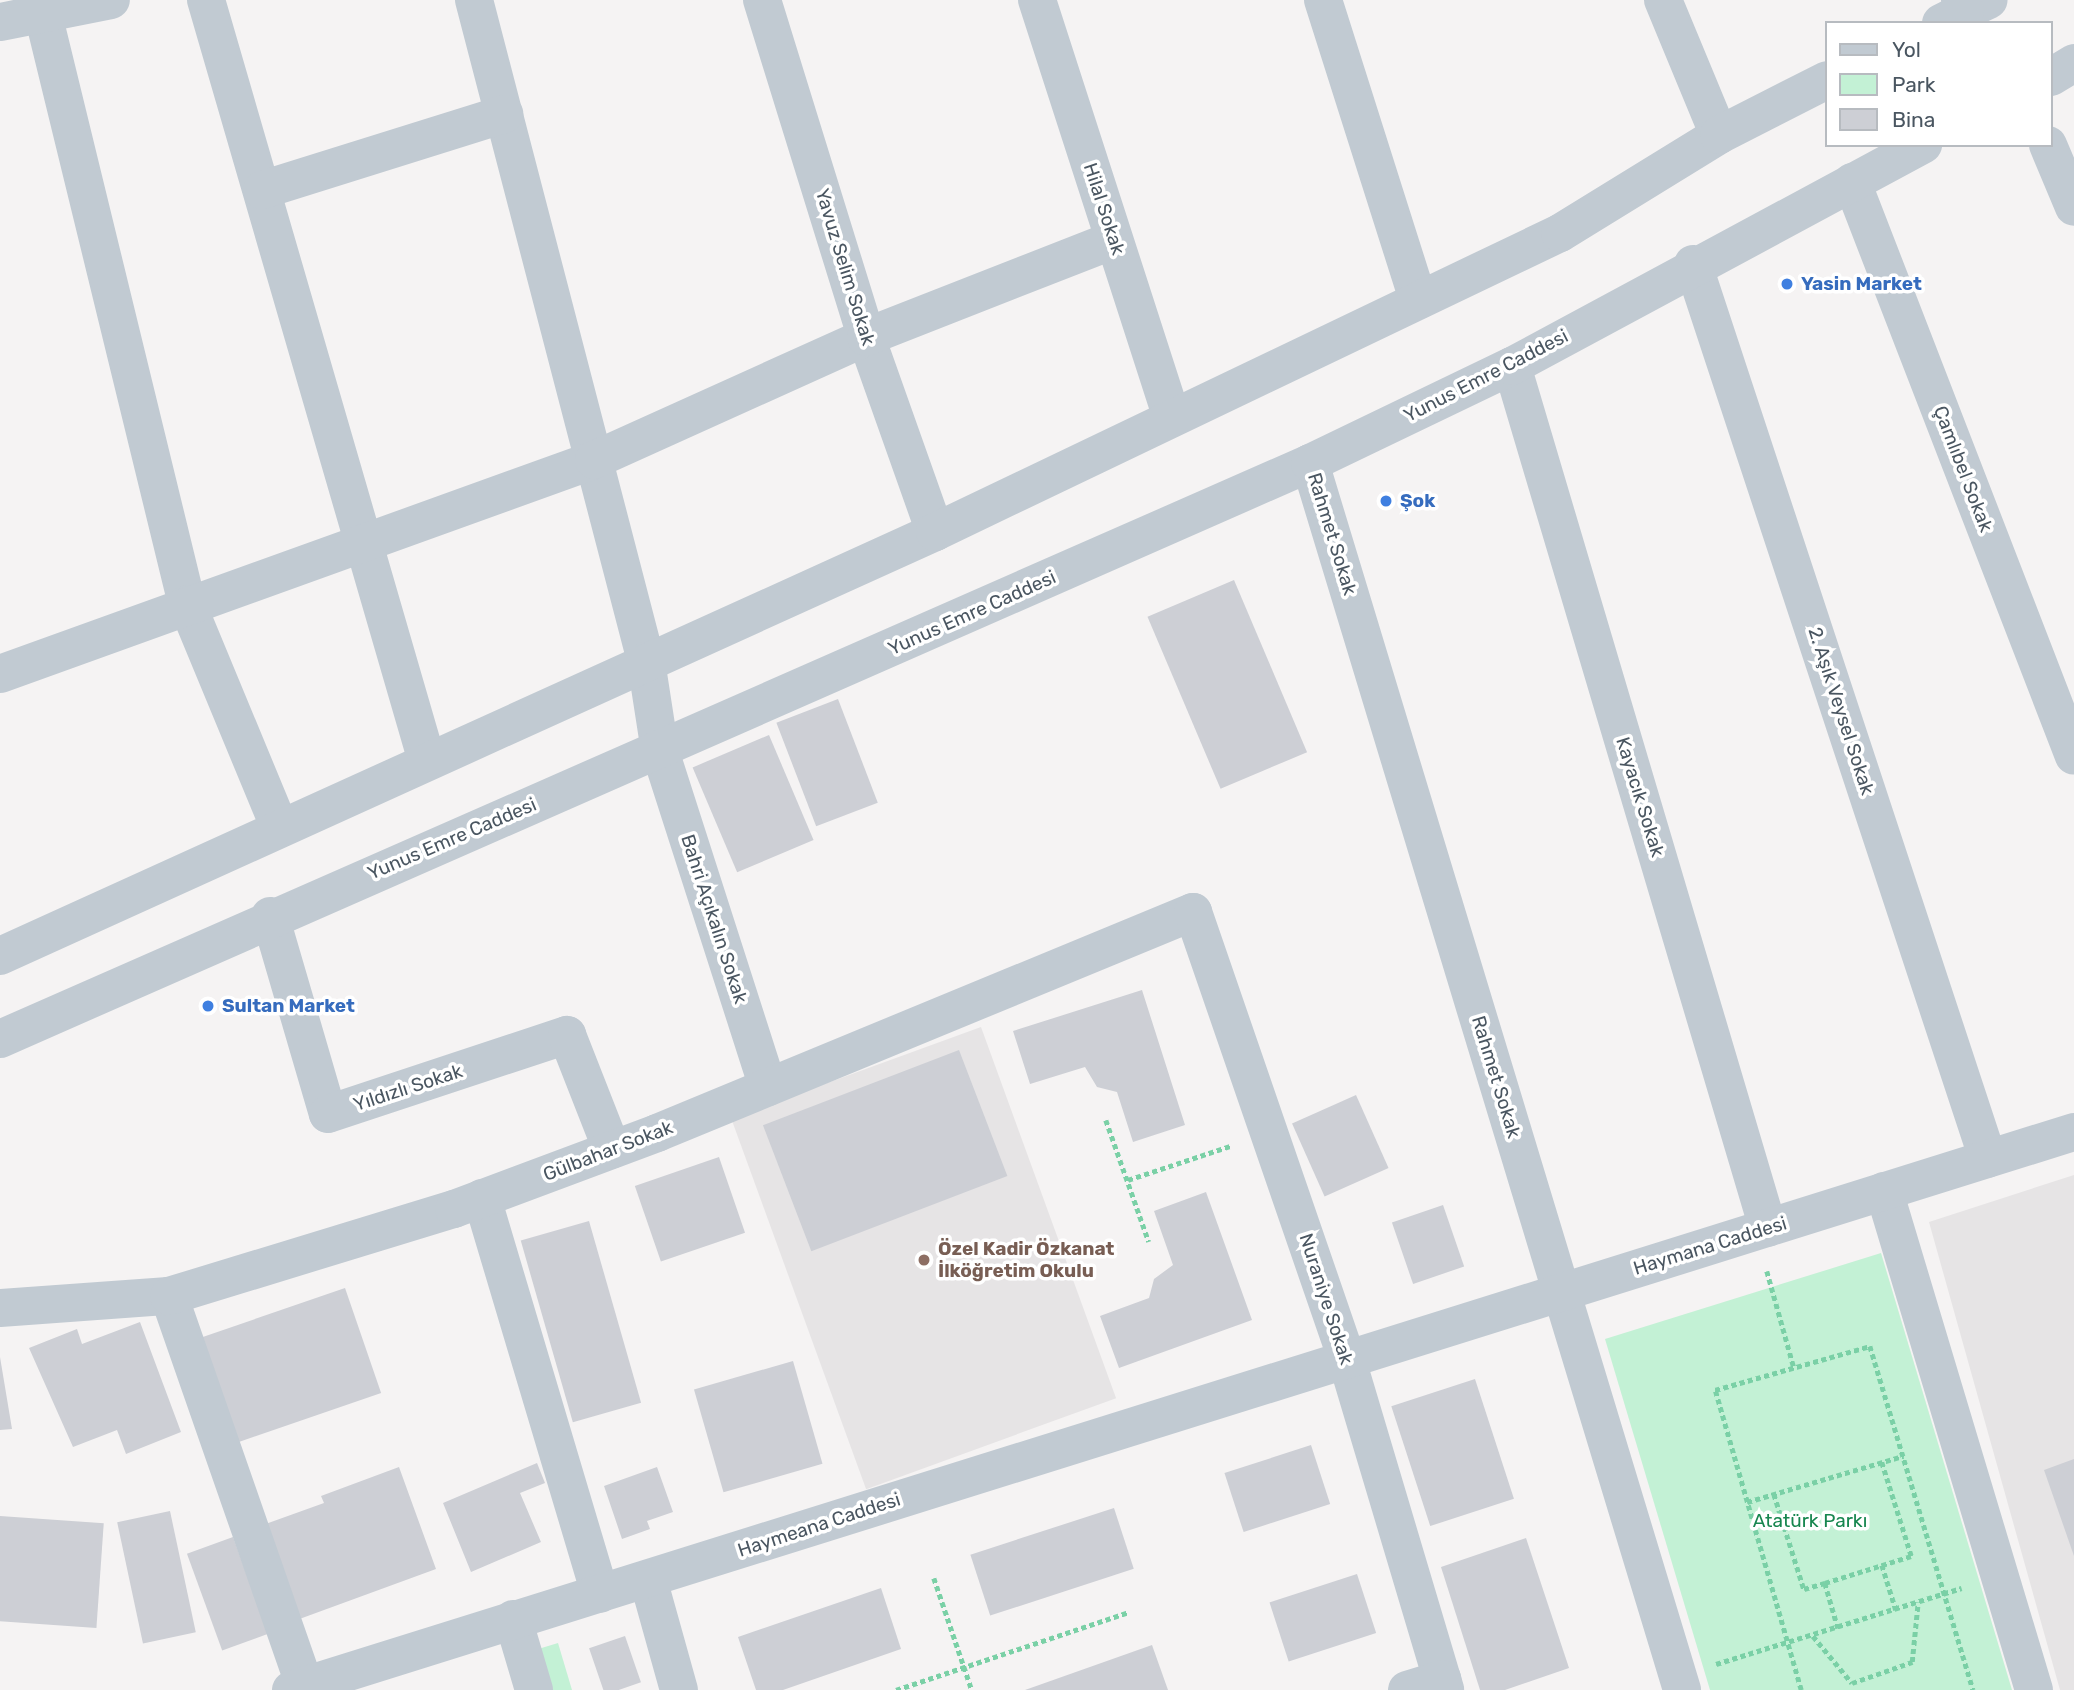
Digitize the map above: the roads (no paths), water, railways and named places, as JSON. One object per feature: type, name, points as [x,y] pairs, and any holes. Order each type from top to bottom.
[{"type":"street","points":[[0,22],[111,0]]},
{"type":"street","points":[[206,0],[366,542],[427,761]]},
{"type":"street","name":"Bahri Açıkalın Sokak","points":[[474,0],[646,662],[660,751],[768,1087]]},
{"type":"street","name":"Yavuz Selim Sokak","points":[[762,0],[866,337],[936,532]]},
{"type":"street","name":"Hilal Sokak","points":[[1037,0],[1172,417]]},
{"type":"street","points":[[1323,0],[1418,300]]},
{"type":"street","points":[[1663,0],[1719,135]]},
{"type":"street","points":[[43,14],[187,604],[280,829]]},
{"type":"street","points":[[2053,76],[2074,63]]},
{"type":"street","points":[[0,956],[936,532],[1560,233],[1719,135],[1826,81]]},
{"type":"street","points":[[262,190],[504,114]]},
{"type":"street","name":"Yunus Emre Caddesi","points":[[0,1039],[270,916],[660,751],[1310,463],[1512,366],[1693,264],[1919,147]]},
{"type":"street","points":[[2049,147],[2074,207]]},
{"type":"street","name":"Çamlıbel Sokak","points":[[1852,182],[2074,756]]},
{"type":"street","points":[[0,674],[187,604],[594,460],[866,337],[1114,240]]},
{"type":"street","name":"2. Aşık Veysel Sokak","points":[[1693,264],[1988,1159]]},
{"type":"street","name":"Kayacık Sokak","points":[[1512,366],[1762,1229]]},
{"type":"street","name":"Rahmet Sokak","points":[[1310,463],[1680,1683]]},
{"type":"street","name":"Gülbahar Sokak","points":[[0,1308],[169,1296],[482,1198],[612,1150],[1193,912]]},
{"type":"street","name":"Nuraniye Sokak","points":[[1193,912],[1271,1132],[1346,1357],[1432,1686]]},
{"type":"street","name":"Yıldızlı Sokak","points":[[270,916],[328,1114],[567,1035],[612,1150]]},
{"type":"street","name":"Haymana Caddesi","points":[[1346,1357],[1561,1293],[2074,1132]]},
{"type":"street","points":[[1884,1191],[2034,1690]]},
{"type":"street","points":[[482,1198],[600,1594]]},
{"type":"street","points":[[169,1296],[298,1688]]},
{"type":"street","name":"Haymeana Caddesi","points":[[298,1688],[1346,1357]]},
{"type":"street","points":[[648,1579],[679,1690]]},
{"type":"street","points":[[513,1619],[534,1690]]},
{"type":"place","name":"Yasin Market","points":[[1787,284]]},
{"type":"place","name":"Şok","points":[[1386,501]]},
{"type":"place","name":"Sultan Market","points":[[208,1006]]},
{"type":"place","name":"Özel Kadir Özkanat İlköğretim Okulu","points":[[924,1260]]},
{"type":"park label","name":"Atatürk Parkı","points":[[1810,1521]]}]
